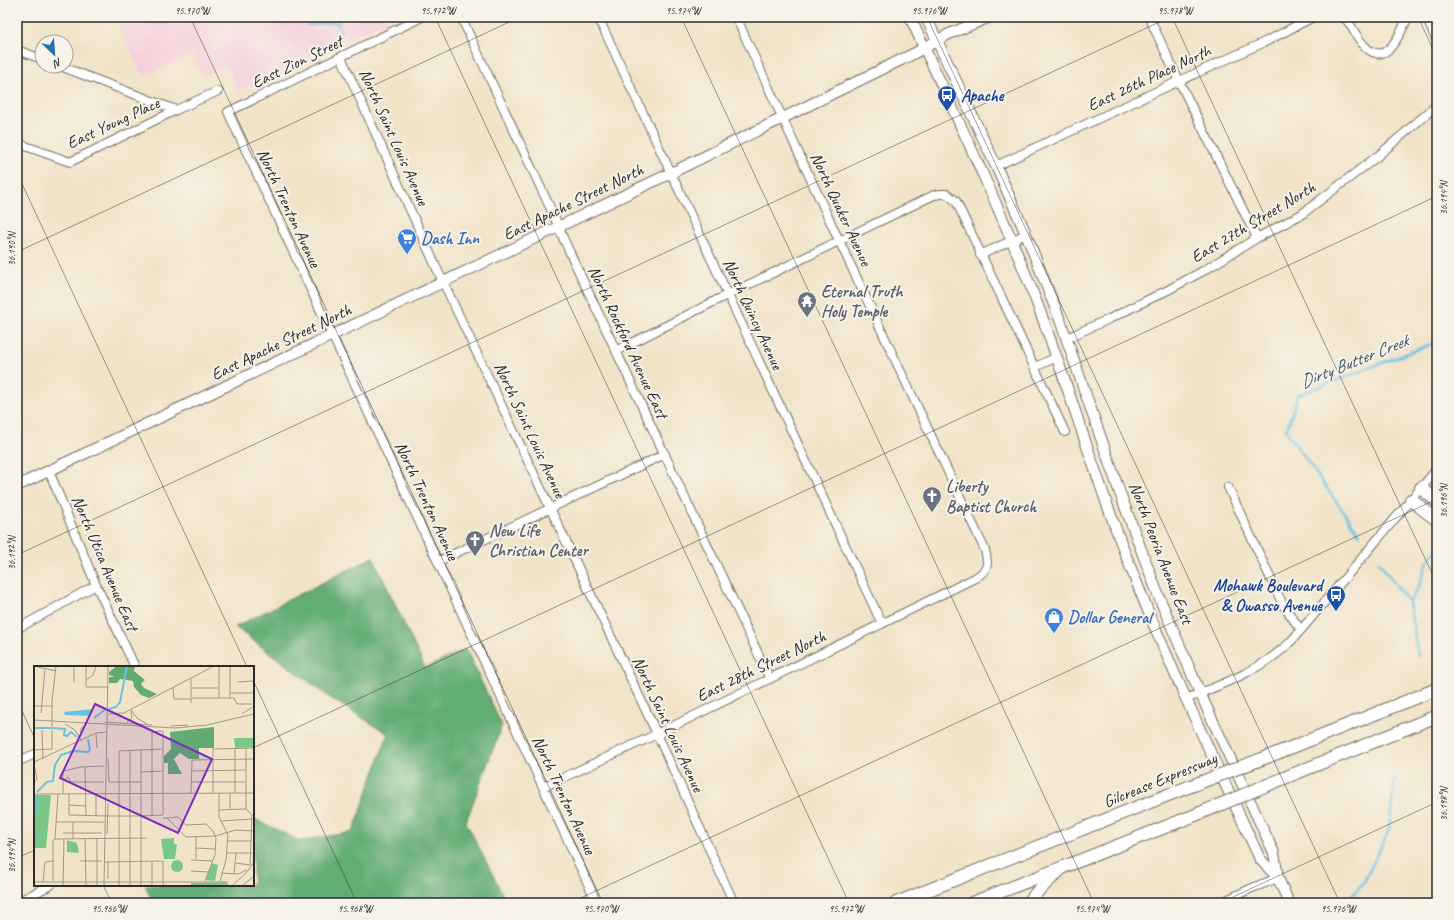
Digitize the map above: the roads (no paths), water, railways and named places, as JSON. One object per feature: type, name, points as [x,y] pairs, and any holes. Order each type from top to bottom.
[{"type":"highway","points":[[1421,488],[1437,501]]},
{"type":"highway","points":[[1411,500],[1437,520]]},
{"type":"highway","name":"Gilcrease Expressway","points":[[896,903],[1280,752],[1436,688]]},
{"type":"highway","points":[[972,903],[1188,818],[1437,716]]},
{"type":"highway","points":[[1029,903],[1063,866]]},
{"type":"main road","name":"North Peoria Avenue East","points":[[910,17],[1012,240],[1057,357],[1105,498],[1129,563],[1186,699],[1260,859],[1278,878]]},
{"type":"main road","name":"North Peoria Avenue East","points":[[926,17],[996,166],[1026,234],[1067,338],[1120,496],[1159,597],[1200,693],[1274,853],[1278,878],[1289,903]]},
{"type":"main road","name":"East Apache Street North","points":[[17,486],[671,173],[966,26],[990,17]]},
{"type":"street","name":"East Zion Street","points":[[228,112],[422,17]]},
{"type":"street","name":"North Rockford Avenue East","points":[[461,17],[770,678]]},
{"type":"street","name":"North Quincy Avenue","points":[[598,17],[882,624]]},
{"type":"street","name":"North Quaker Avenue","points":[[736,17],[985,550],[988,559],[987,567]]},
{"type":"street","points":[[1149,17],[1178,81],[1257,238]]},
{"type":"street","name":"East 26th Place North","points":[[996,166],[1267,41],[1313,17]]},
{"type":"street","points":[[1344,17],[1361,43],[1369,51],[1382,54],[1397,41],[1408,17]]},
{"type":"street","points":[[1426,17],[1437,41]]},
{"type":"street","points":[[17,50],[34,56]]},
{"type":"street","name":"North Saint Louis Avenue","points":[[341,57],[443,282],[657,734],[734,903]]},
{"type":"street","points":[[74,71],[176,110]]},
{"type":"street","name":"East Young Place","points":[[17,143],[70,162],[218,91]]},
{"type":"street","name":"East 27th Street North","points":[[1067,338],[1168,290],[1203,271],[1257,238],[1302,214],[1379,155],[1437,105]]},
{"type":"street","name":"North Trenton Avenue","points":[[228,112],[597,903]]},
{"type":"street","points":[[616,351],[934,195],[947,194],[958,204],[980,255],[1065,432]]},
{"type":"street","points":[[980,255],[1026,234]]},
{"type":"street","points":[[1035,367],[1057,357]]},
{"type":"street","points":[[438,561],[665,454]]},
{"type":"street","points":[[1186,699],[1242,674],[1286,646],[1437,469]]},
{"type":"street","name":"North Utica Avenue East","points":[[50,471],[96,585],[135,666]]},
{"type":"street","points":[[1228,487],[1283,605],[1301,630]]},
{"type":"street","name":"East 28th Street North","points":[[543,787],[657,734],[975,578],[987,567]]},
{"type":"street","points":[[17,628],[96,585]]},
{"type":"street","points":[[17,762],[34,754]]},
{"type":"street","points":[[1220,903],[1278,878]]},
{"type":"street","points":[[17,902],[49,886]]},
{"type":"waterway","points":[[341,17],[337,22],[341,31]]},
{"type":"waterway","points":[[307,25],[337,22]]},
{"type":"waterway","name":"Dirty Butter Creek","points":[[1360,535],[1286,431],[1298,395],[1437,342]]},
{"type":"waterway","points":[[1409,603],[1419,586],[1428,561],[1437,549]]},
{"type":"waterway","name":"Dirty Butter Creek","points":[[1379,562],[1409,603],[1418,656]]},
{"type":"waterway","name":"Dirty Butter Creek","points":[[1346,903],[1365,880],[1389,830],[1395,778]]},
{"type":"place","name":"Apache","points":[[947,112]]},
{"type":"place","name":"Dash Inn","points":[[407,255]]},
{"type":"place","name":"Eternal Truth Holy Temple","points":[[807,318]]},
{"type":"place","name":"Liberty Baptist Church","points":[[932,513]]},
{"type":"place","name":"New Life Christian Center","points":[[475,557]]},
{"type":"place","name":"Mohawk Boulevard & Owasso Avenue","points":[[1336,612]]},
{"type":"place","name":"Dollar General","points":[[1054,634]]}]
